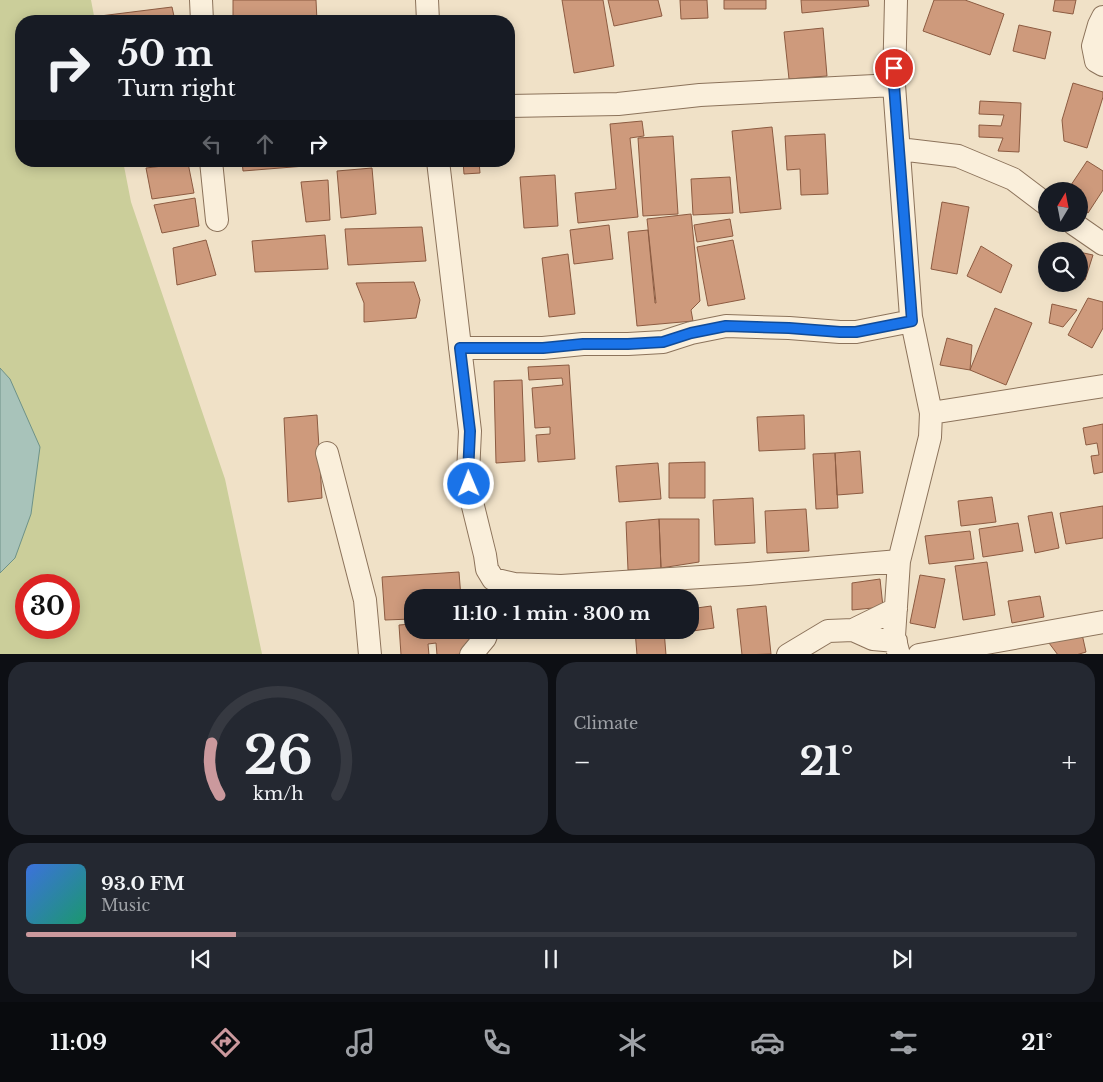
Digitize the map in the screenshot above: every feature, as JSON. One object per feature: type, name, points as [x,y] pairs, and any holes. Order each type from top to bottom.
[{"type":"street","points":[[201,0],[202,15]]},
{"type":"street","points":[[426,0],[427,15]]},
{"type":"street","points":[[896,0],[894,85],[912,321],[931,413],[930,437],[899,561],[894,636],[898,648]]},
{"type":"street","points":[[1103,17],[1093,46],[1096,61],[1103,65]]},
{"type":"street","points":[[515,106],[618,104],[700,95],[894,85]]},
{"type":"street","points":[[899,149],[958,156],[1013,179],[1038,198]]},
{"type":"street","points":[[212,167],[216,220]]},
{"type":"street","points":[[439,167],[470,431],[468,474],[470,494],[492,588],[514,584],[561,586],[748,574],[899,561]]},
{"type":"street","points":[[1086,232],[1103,244]]},
{"type":"street","points":[[460,348],[543,348],[583,344],[663,342],[699,331],[726,326],[856,332],[912,321]]},
{"type":"street","points":[[931,413],[1103,386]]},
{"type":"street","points":[[328,453],[365,600],[370,654]]},
{"type":"street","points":[[788,654],[828,631],[853,630],[896,609]]},
{"type":"street","points":[[919,654],[1103,622]]},
{"type":"street","points":[[853,630],[898,648]]},
{"type":"street","points":[[471,654],[484,639]]},
{"type":"green space","points":[[0,0],[91,0],[94,15],[15,15],[15,167],[124,167],[131,202],[225,479],[262,654],[0,654]]},
{"type":"water","points":[[0,368],[10,379],[40,447],[31,514],[15,558],[0,573]]},
{"type":"building","points":[[233,0],[316,0],[317,15],[233,15]]},
{"type":"building","points":[[562,0],[603,0],[614,66],[574,73]]},
{"type":"building","points":[[608,0],[658,0],[662,16],[614,26]]},
{"type":"building","points":[[680,0],[707,0],[708,18],[681,19]]},
{"type":"building","points":[[724,0],[766,0],[766,9],[724,9]]},
{"type":"building","points":[[801,0],[868,0],[869,6],[802,13]]},
{"type":"building","points":[[934,0],[965,0],[1004,14],[990,55],[923,31]]},
{"type":"building","points":[[1055,0],[1076,0],[1073,14],[1053,11]]},
{"type":"building","points":[[172,7],[174,15],[108,15]]},
{"type":"building","points":[[1019,25],[1051,32],[1045,59],[1013,51]]},
{"type":"building","points":[[823,28],[827,76],[789,79],[784,32]]},
{"type":"building","points":[[1073,83],[1103,92],[1087,148],[1064,141],[1062,120]]},
{"type":"building","points":[[980,101],[1021,103],[1019,152],[998,151],[1003,138],[979,137],[979,125],[1001,126],[1004,115],[979,114]]},
{"type":"building","points":[[642,121],[644,136],[630,138],[638,217],[578,223],[575,193],[616,189],[610,124]]},
{"type":"building","points":[[772,127],[781,209],[740,213],[732,131]]},
{"type":"building","points":[[825,134],[828,194],[801,195],[800,169],[787,170],[785,136]]},
{"type":"building","points":[[673,136],[678,214],[643,216],[638,138]]},
{"type":"building","points":[[1087,161],[1103,171],[1103,190],[1088,213],[1088,182],[1073,182]]},
{"type":"building","points":[[189,167],[194,193],[152,199],[146,168]]},
{"type":"building","points":[[243,167],[293,167],[243,171]]},
{"type":"building","points":[[463,167],[480,167],[480,173],[464,174]]},
{"type":"building","points":[[372,168],[376,214],[341,218],[337,171]]},
{"type":"building","points":[[555,175],[558,226],[524,228],[520,177]]},
{"type":"building","points":[[730,177],[733,213],[693,215],[691,179]]},
{"type":"building","points":[[328,180],[330,220],[306,222],[301,182]]},
{"type":"building","points":[[195,198],[199,226],[162,233],[154,205]]},
{"type":"building","points":[[942,202],[969,207],[957,274],[931,269]]},
{"type":"building","points":[[691,214],[700,301],[691,310],[693,321],[637,326],[628,232],[648,230],[656,303],[647,219]]},
{"type":"building","points":[[730,219],[733,236],[697,242],[694,225]]},
{"type":"building","points":[[609,225],[613,259],[574,264],[570,230]]},
{"type":"building","points":[[422,227],[426,261],[348,265],[345,229]]},
{"type":"building","points":[[325,235],[328,269],[255,272],[252,241]]},
{"type":"building","points":[[206,240],[216,275],[177,285],[173,248]]},
{"type":"building","points":[[733,240],[745,299],[708,306],[697,247]]},
{"type":"building","points":[[981,246],[1012,265],[1001,293],[967,276]]},
{"type":"building","points":[[568,254],[575,314],[549,317],[542,258]]},
{"type":"building","points":[[1088,254],[1093,255],[1088,271]]},
{"type":"building","points":[[414,282],[420,300],[416,318],[364,322],[364,303],[356,283]]},
{"type":"building","points":[[1088,298],[1103,302],[1103,328],[1092,348],[1068,335]]},
{"type":"building","points":[[1052,304],[1077,310],[1063,327],[1049,323]]},
{"type":"building","points":[[995,308],[1032,323],[1006,385],[970,370]]},
{"type":"building","points":[[947,338],[972,345],[970,370],[940,365]]},
{"type":"building","points":[[569,365],[575,459],[538,462],[536,435],[550,434],[550,427],[535,428],[532,388],[563,385],[562,378],[529,380],[528,367]]},
{"type":"building","points":[[522,380],[525,461],[496,463],[494,381]]},
{"type":"building","points":[[317,415],[322,498],[288,502],[284,418]]},
{"type":"building","points":[[804,415],[805,449],[759,451],[757,417]]},
{"type":"building","points":[[1103,424],[1103,472],[1094,474],[1091,456],[1099,455],[1097,443],[1086,445],[1083,428]]},
{"type":"building","points":[[860,451],[863,493],[837,495],[835,453]]},
{"type":"building","points":[[835,453],[838,508],[816,509],[813,454]]},
{"type":"building","points":[[705,462],[705,498],[669,498],[669,463]]},
{"type":"building","points":[[658,463],[661,499],[619,502],[616,466]]},
{"type":"building","points":[[992,497],[996,522],[961,526],[958,501]]},
{"type":"building","points":[[753,498],[755,543],[715,545],[713,500]]},
{"type":"building","points":[[1103,506],[1103,538],[1066,544],[1060,513]]},
{"type":"building","points":[[806,509],[809,551],[767,553],[765,511]]},
{"type":"building","points":[[1052,512],[1059,548],[1035,553],[1028,516]]},
{"type":"building","points":[[659,519],[661,568],[628,570],[626,522]]},
{"type":"building","points":[[659,519],[699,519],[699,562],[661,568]]},
{"type":"building","points":[[1018,523],[1023,551],[983,557],[979,529]]},
{"type":"building","points":[[970,531],[974,559],[929,564],[925,536]]},
{"type":"building","points":[[987,562],[995,615],[963,620],[955,566]]},
{"type":"building","points":[[459,572],[460,589],[404,589],[404,619],[385,620],[382,577]]},
{"type":"building","points":[[920,575],[945,579],[935,628],[910,623]]},
{"type":"building","points":[[880,579],[883,607],[852,610],[852,583]]},
{"type":"building","points":[[1040,596],[1044,617],[1012,623],[1008,601]]},
{"type":"building","points":[[711,606],[714,628],[699,630],[699,608]]},
{"type":"building","points":[[766,606],[771,654],[742,654],[737,609]]},
{"type":"building","points":[[399,625],[404,625],[404,639],[471,639],[472,654],[437,654],[436,643],[428,644],[429,654],[401,654]]},
{"type":"building","points":[[1082,634],[1086,652],[1079,654],[1057,654],[1049,643]]},
{"type":"building","points":[[636,639],[665,639],[666,654],[637,654]]},
{"type":"route","points":[[469,484],[470,431],[460,348],[543,348],[583,344],[663,342],[675,337],[726,326],[856,332],[912,321],[894,68]]}]
